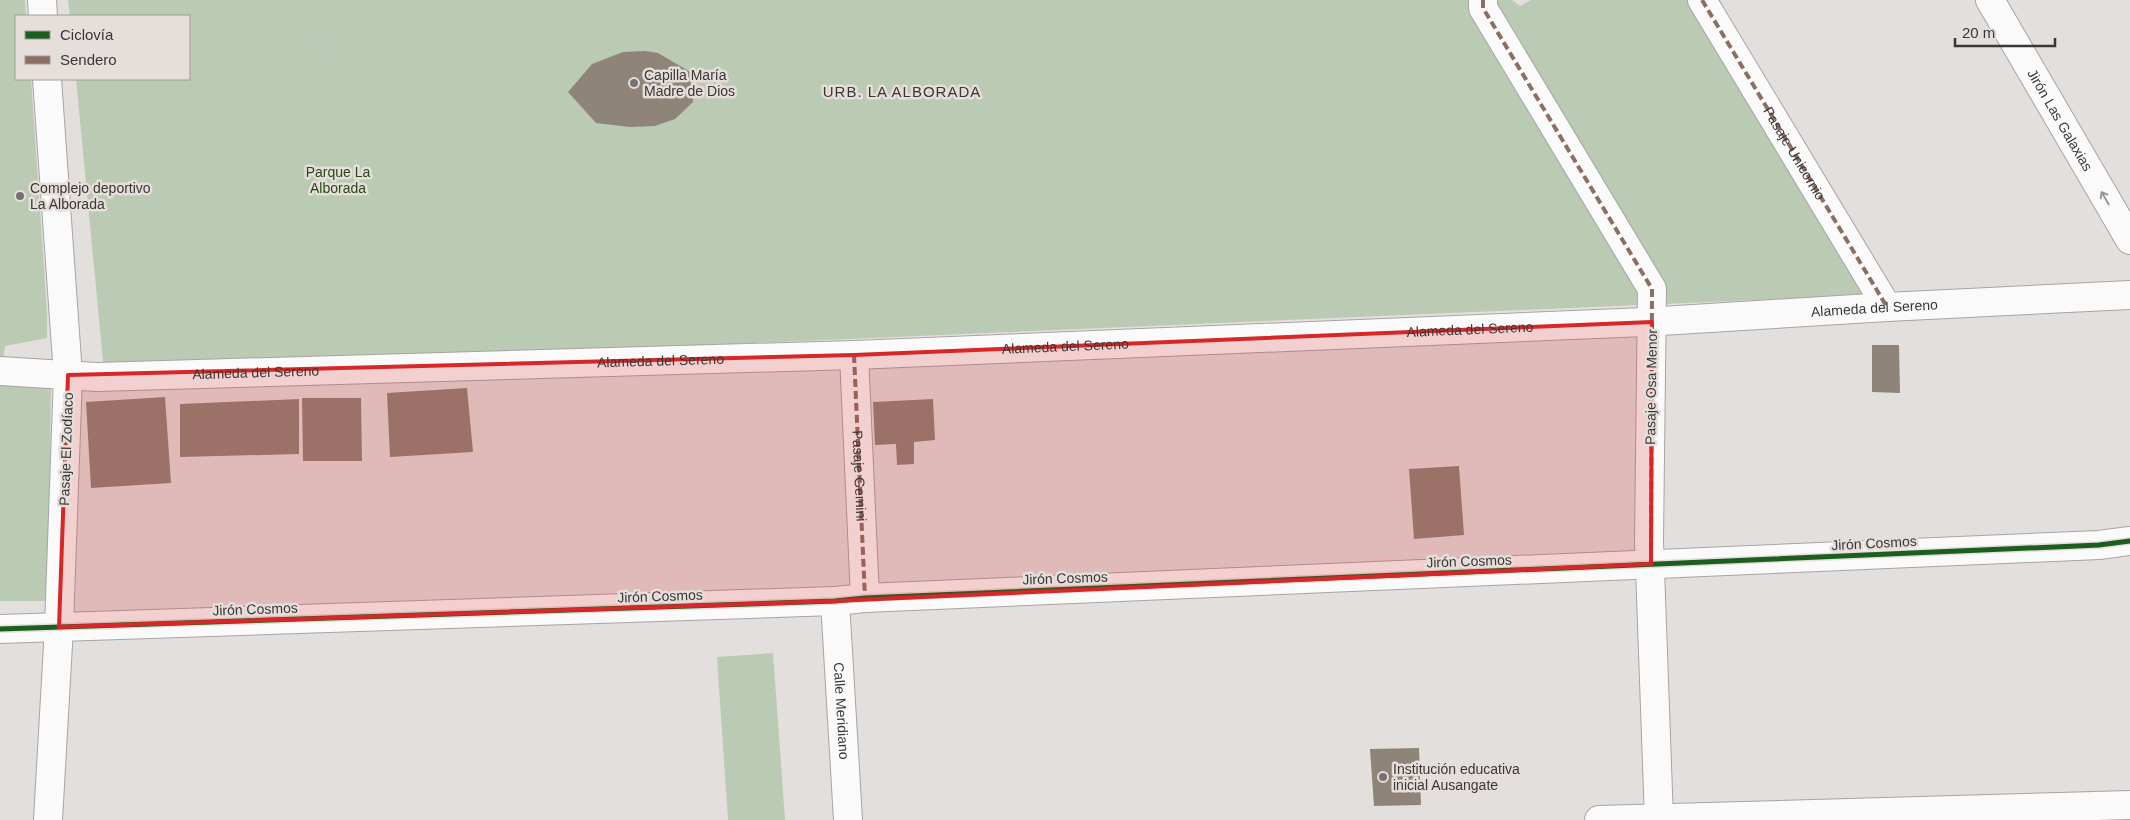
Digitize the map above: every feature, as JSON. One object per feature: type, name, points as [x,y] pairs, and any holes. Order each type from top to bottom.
[{"type":"street","points":[[42,0],[43,15]]},
{"type":"street","name":"Pasaje Osa Menor","points":[[1483,0],[1483,8],[1652,290],[1650,564],[1659,819]]},
{"type":"street","name":"Pasaje Unicornio","points":[[1702,0],[1887,307]]},
{"type":"street","name":"Jirón Las Galaxias","points":[[1990,0],[2130,240]]},
{"type":"street","name":"Pasaje El Zodíaco","points":[[47,80],[68,376],[59,627],[48,820]]},
{"type":"street","name":"Alameda del Sereno","points":[[0,371],[68,376],[117,376],[854,355],[1652,322],[1887,307],[2130,295]]},
{"type":"street","name":"Pasaje Gemini","points":[[854,355],[865,598]]},
{"type":"street","name":"Jirón Cosmos","points":[[0,629],[835,601],[865,598],[2099,545],[2130,541]]},
{"type":"street","name":"Calle Meridiano","points":[[835,601],[848,820]]},
{"type":"street","points":[[1599,820],[2130,805]]},
{"type":"path","points":[[816,0],[817,25]]},
{"type":"path","points":[[322,37],[330,38],[335,43],[335,51],[332,55],[322,58],[315,51],[315,44],[322,37]]},
{"type":"highlighted area","points":[[1652,322],[1651,564],[835,601],[59,627],[68,375],[854,355]]},
{"type":"green space","name":"Complejo deportivo La Alborada","points":[[0,0],[25,0],[26,15],[15,15],[15,80],[31,80],[47,312],[47,338],[5,346],[3,362],[0,362]]},
{"type":"green space","name":"Parque La Alborada","points":[[68,0],[1512,0],[1520,6],[1531,0],[1689,0],[1871,295],[104,371],[76,80],[190,80],[190,15],[70,15]]},
{"type":"green space","points":[[0,384],[51,387],[48,601],[0,601]]},
{"type":"green space","points":[[773,653],[785,820],[728,820],[717,657]]},
{"type":"building","name":"Capilla María Madre de Dios","points":[[645,51],[658,53],[692,73],[693,102],[675,119],[655,126],[630,127],[596,123],[568,92],[592,64],[623,52]]},
{"type":"building","points":[[1872,345],[1899,345],[1900,393],[1872,392]]},
{"type":"building","points":[[467,388],[473,452],[390,457],[387,393]]},
{"type":"building","points":[[165,397],[171,483],[91,488],[86,402]]},
{"type":"building","points":[[302,398],[361,398],[362,461],[303,461]]},
{"type":"building","points":[[299,399],[299,454],[180,457],[180,404]]},
{"type":"building","points":[[933,399],[935,440],[914,442],[914,464],[897,465],[896,444],[875,445],[873,402]]},
{"type":"building","points":[[1459,466],[1464,535],[1414,539],[1409,469]]},
{"type":"building","points":[[1419,748],[1421,805],[1374,806],[1370,749]]},
{"type":"marked path","points":[[1483,0],[1483,8],[1652,289],[1651,564]]},
{"type":"marked path","points":[[1702,0],[1887,307]]},
{"type":"marked path","points":[[854,355],[865,598]]},
{"type":"cycle path","points":[[0,629],[835,601],[865,598],[2099,545],[2130,541]]},
{"type":"place","name":"Capilla María Madre de Dios","points":[[634,83]]},
{"type":"place","name":"Complejo deportivo La Alborada","points":[[20,196]]},
{"type":"place","name":"Institución educativa inicial Ausangate","points":[[1383,777]]},
{"type":"district","name":"URB. LA ALBORADA","points":[[902,92]]}]
